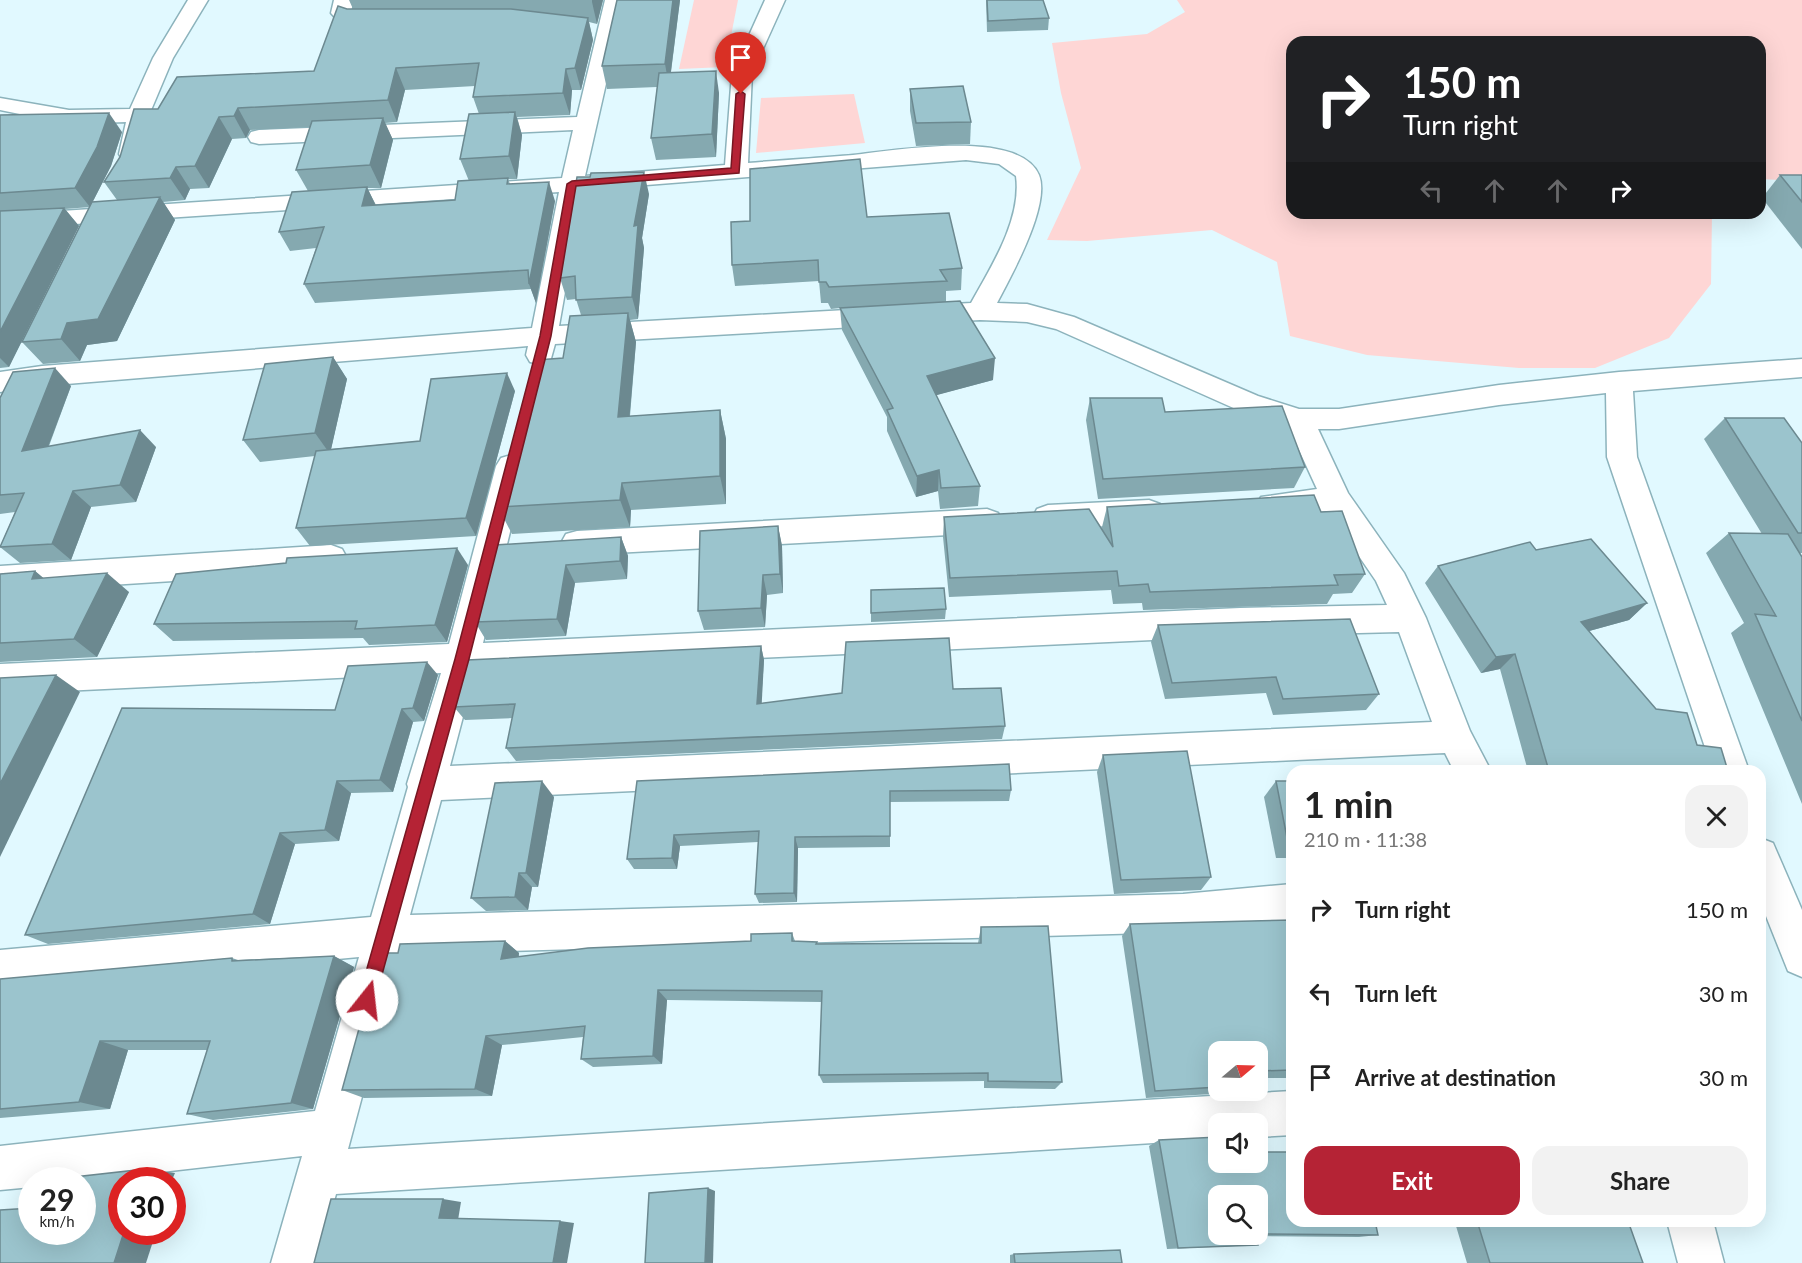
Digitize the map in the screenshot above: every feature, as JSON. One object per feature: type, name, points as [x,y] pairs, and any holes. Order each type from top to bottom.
[{"type":"street","points":[[104,206],[134,142],[138,115],[163,58],[198,0]]},
{"type":"street","points":[[344,0],[341,13],[347,19],[356,22],[392,23]]},
{"type":"street","points":[[531,392],[546,336],[572,184],[586,123],[595,32],[615,0]]},
{"type":"street","points":[[736,171],[742,73],[776,0]]},
{"type":"street","points":[[0,104],[69,117],[138,115]]},
{"type":"street","points":[[259,137],[586,123]]},
{"type":"street","points":[[0,222],[104,206],[572,184],[978,154],[1007,158],[1022,167],[1029,177],[1028,195],[1013,247],[980,311]]},
{"type":"street","points":[[13,383],[546,336],[980,311],[1027,314],[1065,323],[1248,404],[1299,419],[1339,419],[1499,395],[1619,382],[1800,371]]},
{"type":"street","points":[[1619,382],[1622,458],[1729,765]]},
{"type":"street","points":[[1299,419],[1336,499],[1388,573],[1410,618],[1455,737],[1470,765]]},
{"type":"street","points":[[294,1263],[425,784],[462,659],[519,436]]},
{"type":"street","points":[[1244,506],[1336,499]]},
{"type":"street","points":[[550,545],[1173,510]]},
{"type":"street","points":[[0,579],[358,556]]},
{"type":"street","points":[[0,679],[1240,622],[1410,618]]},
{"type":"street","points":[[425,784],[1455,737]]},
{"type":"street","points":[[1766,870],[1802,957]]},
{"type":"street","points":[[0,970],[385,935],[1171,913],[1286,903]]},
{"type":"street","points":[[319,1173],[1286,1113]]},
{"type":"street","points":[[0,1168],[331,1131]]},
{"type":"street","points":[[1692,1227],[1701,1263]]},
{"type":"shaded area","points":[[694,0],[738,0],[725,67],[679,69]]},
{"type":"shaded area","points":[[1177,0],[1802,0],[1802,181],[1766,179],[1766,36],[1286,36],[1286,219],[1712,219],[1711,284],[1669,338],[1595,368],[1519,368],[1367,355],[1290,336],[1277,262],[1212,230],[1087,241],[1047,240],[1081,168],[1061,93],[1052,43],[1147,34],[1185,12]]},
{"type":"shaded area","points":[[854,94],[865,143],[756,153],[761,98]]},
{"type":"building","points":[[617,0],[673,0],[665,64],[602,66]]},
{"type":"building","points":[[987,0],[1043,0],[1049,18],[988,21]]},
{"type":"building","points":[[338,6],[347,9],[511,9],[588,18],[575,68],[566,69],[563,93],[473,97],[479,63],[396,68],[388,100],[238,108],[234,116],[219,117],[195,166],[176,167],[170,178],[104,182],[120,157],[134,109],[158,109],[177,77],[314,71]]},
{"type":"building","points":[[716,71],[712,134],[651,138],[659,73]]},
{"type":"building","points":[[963,86],[971,122],[916,123],[910,89]]},
{"type":"building","points":[[515,112],[509,156],[460,159],[469,114]]},
{"type":"building","points":[[109,113],[97,147],[75,188],[0,193],[0,115]]},
{"type":"building","points":[[383,118],[370,165],[296,170],[312,121]]},
{"type":"building","points":[[860,159],[867,217],[949,213],[962,268],[940,270],[947,281],[829,287],[826,282],[819,282],[818,260],[732,265],[731,222],[750,221],[750,169]]},
{"type":"building","points":[[644,172],[634,226],[638,225],[632,297],[576,300],[575,276],[560,278],[577,177],[590,177],[591,173]]},
{"type":"building","points":[[1780,175],[1802,175],[1802,202]]},
{"type":"building","points":[[508,178],[507,184],[549,182],[529,284],[528,270],[304,284],[324,227],[279,232],[292,192],[367,187],[362,206],[455,200],[458,181]]},
{"type":"building","points":[[160,197],[98,319],[67,323],[61,339],[22,342],[92,202]]},
{"type":"building","points":[[64,208],[0,332],[0,211]]},
{"type":"building","points":[[960,301],[995,358],[927,376],[980,486],[941,488],[939,470],[917,476],[887,410],[893,408],[840,308]]},
{"type":"building","points":[[628,313],[618,417],[720,410],[720,476],[622,483],[620,500],[498,507],[537,360],[563,358],[570,316]]},
{"type":"building","points":[[333,357],[315,433],[243,440],[265,364]]},
{"type":"building","points":[[55,368],[22,451],[140,430],[120,485],[73,491],[52,544],[0,547],[24,493],[0,495],[0,398],[13,372]]},
{"type":"building","points":[[507,373],[466,518],[296,528],[316,451],[420,441],[431,379]]},
{"type":"building","points":[[1090,398],[1162,398],[1165,412],[1282,406],[1305,467],[1103,479]]},
{"type":"building","points":[[1725,418],[1784,418],[1802,443],[1802,533],[1798,533]]},
{"type":"building","points":[[1314,495],[1321,512],[1342,511],[1365,574],[1334,575],[1338,585],[1150,592],[1148,584],[1119,586],[1117,571],[950,578],[944,517],[1089,509],[1113,547],[1107,507]]},
{"type":"building","points":[[778,526],[780,574],[763,575],[761,608],[698,611],[700,531]]},
{"type":"building","points":[[1729,533],[1788,534],[1802,557],[1802,721],[1755,614],[1776,616]]},
{"type":"building","points":[[621,537],[620,561],[566,565],[557,619],[475,622],[495,545]]},
{"type":"building","points":[[1591,539],[1647,603],[1581,622],[1656,709],[1687,713],[1697,745],[1721,748],[1726,765],[1547,765],[1515,654],[1496,657],[1438,566],[1530,542],[1536,550]]},
{"type":"building","points":[[457,548],[435,625],[355,629],[357,621],[154,624],[176,574],[286,563],[287,558]]},
{"type":"building","points":[[35,571],[32,579],[107,573],[74,639],[0,643],[0,574]]},
{"type":"building","points":[[944,588],[946,609],[871,613],[871,590]]},
{"type":"building","points":[[1350,619],[1379,694],[1283,699],[1276,677],[1172,683],[1158,625]]},
{"type":"building","points":[[949,638],[953,689],[1001,688],[1005,726],[506,748],[515,704],[454,707],[467,660],[761,646],[757,704],[842,693],[846,642]]},
{"type":"building","points":[[427,662],[413,708],[402,709],[380,780],[337,781],[325,830],[280,833],[253,914],[25,935],[122,708],[335,710],[348,666]]},
{"type":"building","points":[[56,675],[0,784],[0,678]]},
{"type":"building","points":[[1187,751],[1211,877],[1121,880],[1103,755]]},
{"type":"building","points":[[1009,764],[1011,790],[890,791],[890,836],[795,837],[794,893],[755,894],[759,831],[674,835],[672,858],[627,859],[637,781]]},
{"type":"building","points":[[542,781],[526,873],[519,873],[515,897],[471,898],[495,783]]},
{"type":"building","points":[[1276,781],[1286,781],[1286,833]]},
{"type":"building","points":[[1286,920],[1286,1070],[1268,1071],[1268,1041],[1208,1041],[1208,1088],[1155,1091],[1130,924]]},
{"type":"building","points":[[1048,926],[1062,1082],[988,1081],[988,1073],[819,1075],[822,991],[658,990],[653,1056],[581,1059],[585,1026],[486,1036],[475,1089],[342,1090],[380,953],[398,953],[400,944],[505,941],[501,959],[588,948],[751,941],[751,934],[792,933],[792,941],[817,942],[816,944],[981,943],[981,927]]},
{"type":"building","points":[[334,956],[291,1103],[187,1114],[210,1041],[100,1041],[79,1102],[0,1109],[0,979],[232,958],[232,961]]},
{"type":"building","points":[[1208,1138],[1208,1173],[1268,1173],[1268,1152],[1286,1152],[1286,1227],[1376,1227],[1378,1235],[1268,1234],[1268,1185],[1208,1185],[1208,1245],[1258,1245],[1178,1248],[1159,1140]]},
{"type":"building","points":[[108,1173],[108,1245],[120,1245],[114,1263],[0,1263],[0,1210],[18,1209],[18,1245],[96,1245],[96,1175]]},
{"type":"building","points":[[708,1188],[705,1263],[645,1263],[649,1193]]},
{"type":"building","points":[[331,1199],[443,1199],[439,1218],[560,1221],[553,1263],[314,1263]]},
{"type":"building","points":[[1479,1227],[1630,1227],[1643,1263],[1490,1263]]},
{"type":"building","points":[[1120,1250],[1122,1263],[1015,1263],[1014,1254]]},
{"type":"route","points":[[367,1000],[425,784],[462,659],[546,336],[572,184],[736,171],[741,94]]}]
